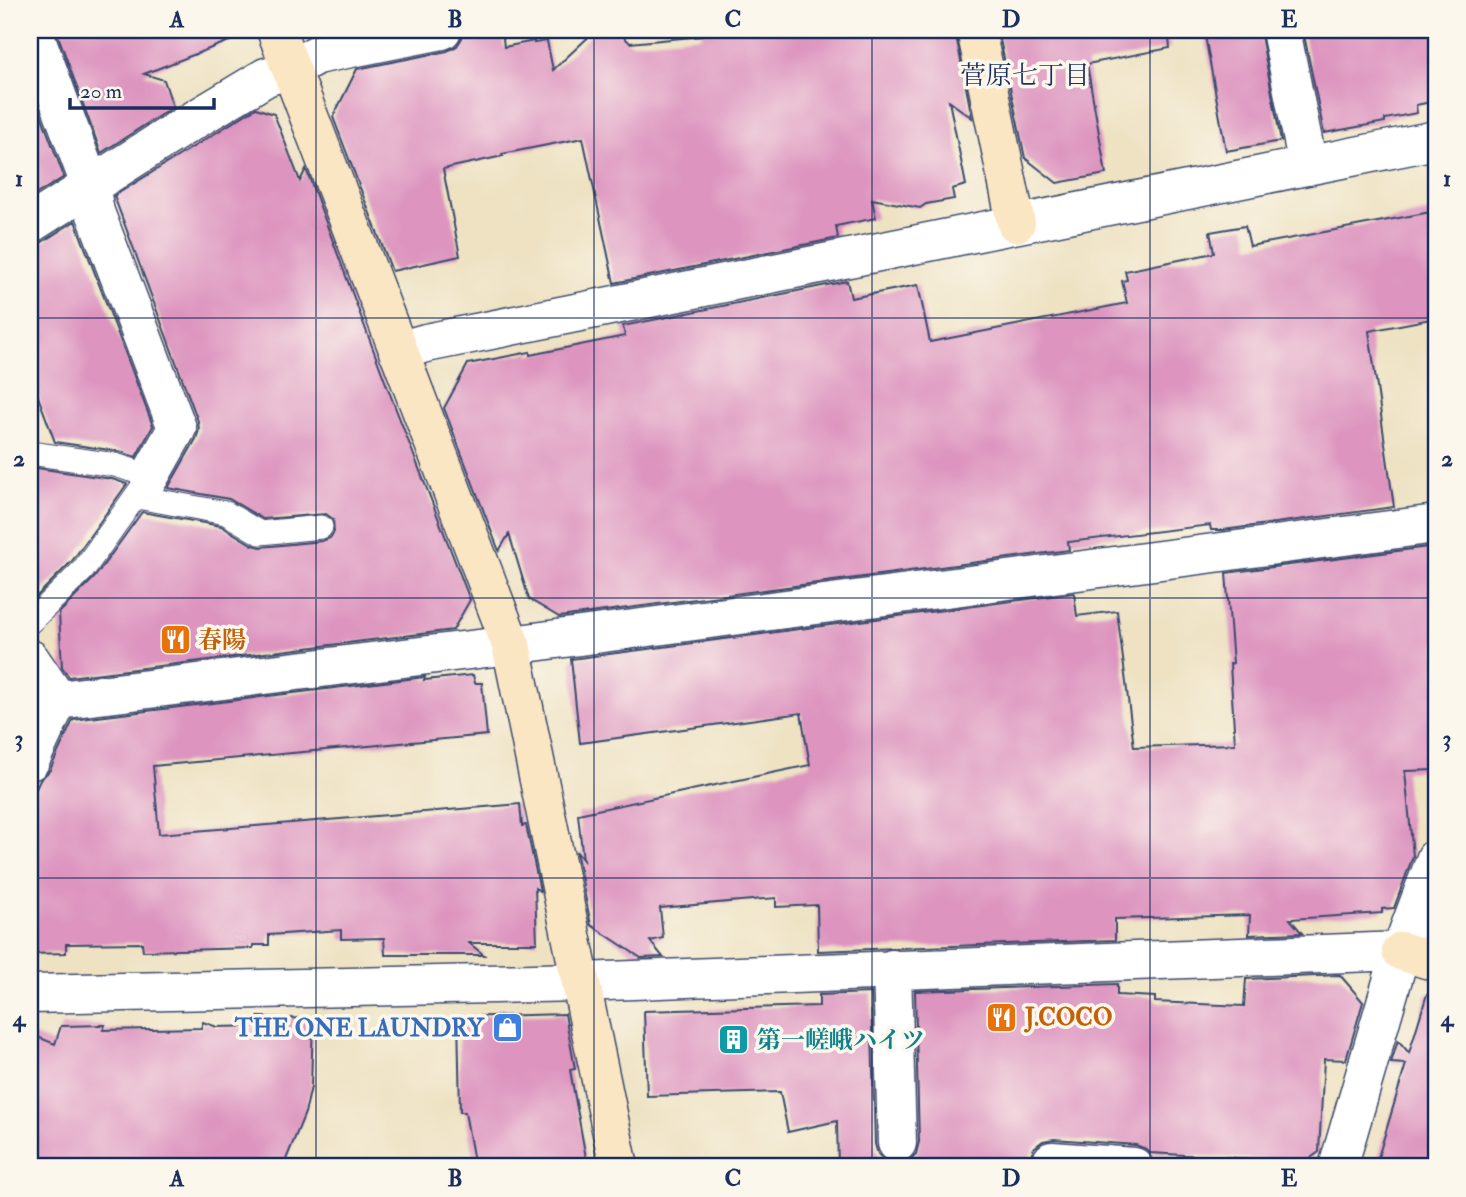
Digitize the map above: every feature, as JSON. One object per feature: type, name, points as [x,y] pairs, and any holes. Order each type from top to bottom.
[{"type":"street","points":[[33,30],[90,185],[95,212],[177,428],[143,487]]},
{"type":"street","points":[[276,30],[511,645],[619,1167]]},
{"type":"street","points":[[30,225],[266,77],[291,69],[316,55],[442,30]]},
{"type":"street","points":[[976,30],[1017,223]]},
{"type":"street","points":[[1281,30],[1308,166]]},
{"type":"street","points":[[398,351],[439,340],[1017,223],[1436,141]]},
{"type":"street","points":[[58,700],[511,645],[1436,524]]},
{"type":"street","points":[[30,659],[58,700]]},
{"type":"street","points":[[30,761],[58,700]]},
{"type":"street","points":[[1338,1167],[1419,956],[1436,858]]},
{"type":"street","points":[[30,994],[581,982],[892,969],[1419,956]]},
{"type":"street","points":[[892,969],[897,1143]]},
{"type":"street","points":[[1048,1167],[1052,1161],[1134,1167]]},
{"type":"lane","points":[[30,453],[115,465],[143,487],[226,513],[260,533],[321,527]]},
{"type":"lane","points":[[30,622],[83,570],[143,487]]},
{"type":"building","points":[[56,30],[250,30],[250,33],[144,74],[164,80],[173,107],[101,153]]},
{"type":"building","points":[[463,30],[502,30],[504,47],[547,41],[553,70],[596,30],[617,30],[630,43],[702,36],[701,30],[955,30],[972,118],[949,101],[966,185],[952,189],[954,199],[926,204],[920,208],[872,199],[876,218],[836,226],[838,238],[614,283],[583,138],[443,169],[460,256],[392,271],[333,117],[357,69],[447,51],[457,46]]},
{"type":"building","points":[[998,30],[1168,30],[1170,48],[1087,64],[1106,174],[1057,183],[1025,158]]},
{"type":"building","points":[[1204,30],[1260,30],[1281,141],[1226,151]]},
{"type":"building","points":[[1303,30],[1436,30],[1436,101],[1416,105],[1417,113],[1324,133]]},
{"type":"building","points":[[30,85],[64,177],[30,198]]},
{"type":"building","points":[[256,108],[274,114],[300,181],[306,169],[470,600],[453,630],[69,677],[62,667],[59,613],[94,578],[142,512],[221,526],[261,547],[322,541],[330,538],[334,532],[333,519],[326,514],[263,519],[229,499],[168,488],[196,439],[198,421],[114,196]]},
{"type":"building","points":[[1436,211],[1436,318],[1369,331],[1394,507],[1223,530],[1211,530],[1210,525],[1068,542],[1069,550],[559,617],[529,599],[509,534],[499,551],[444,408],[468,364],[625,336],[623,326],[847,281],[851,298],[918,285],[930,342],[1127,303],[1122,281],[1127,280],[1125,271],[1214,253],[1210,232],[1245,226],[1250,246]]},
{"type":"building","points":[[75,221],[153,426],[136,457],[117,451],[55,442],[30,375],[30,246],[42,242]]},
{"type":"building","points":[[30,467],[112,479],[127,484],[72,561],[30,603]]},
{"type":"building","points":[[1436,546],[1436,770],[1405,771],[1413,856],[1394,908],[1382,909],[1382,913],[1290,919],[1302,933],[1249,935],[1250,915],[1115,919],[1115,940],[818,951],[817,905],[776,907],[776,898],[660,908],[663,938],[650,941],[663,957],[641,958],[591,925],[576,851],[583,860],[578,814],[810,765],[801,713],[580,743],[571,659],[1074,593],[1077,616],[1117,611],[1134,747],[1235,744],[1230,664],[1233,663],[1226,573]]},
{"type":"building","points":[[473,675],[475,683],[482,683],[487,735],[153,766],[159,834],[520,804],[522,826],[526,825],[540,891],[535,888],[537,943],[469,943],[484,955],[385,955],[384,938],[341,939],[341,930],[269,935],[269,945],[253,945],[253,948],[143,951],[142,943],[66,944],[66,953],[30,954],[30,802],[40,780],[50,770],[73,720],[425,677],[424,680]]},
{"type":"building","points":[[1340,975],[1363,1002],[1346,1060],[1324,1059],[1319,1152],[1305,1162],[1150,1153],[1136,1145],[1054,1139],[1043,1141],[1034,1148],[1026,1167],[838,1167],[837,1121],[788,1132],[780,1092],[647,1096],[644,1011],[819,1006],[819,995],[871,993],[875,1144],[878,1154],[886,1162],[898,1165],[909,1161],[916,1154],[919,1142],[915,991],[1117,984],[1117,995],[1155,997],[1155,1002],[1244,1006],[1246,979]]},
{"type":"building","points":[[1427,994],[1436,995],[1436,1167],[1398,1167],[1377,1161],[1406,1064],[1391,1063],[1398,1040],[1409,1053]]},
{"type":"building","points":[[565,1014],[575,1069],[570,1070],[586,1158],[532,1167],[475,1167],[465,1112],[460,1112],[458,1017]]},
{"type":"building","points":[[258,1017],[313,1019],[311,1087],[305,1113],[283,1167],[30,1167],[30,1034],[55,1044],[61,1026],[105,1025],[103,1030],[201,1028],[203,1022],[217,1027],[258,1026]]},
{"type":"place","name":"春陽","points":[[175,640]]},
{"type":"place","name":"J.COCO","points":[[1002,1017]]},
{"type":"place","name":"THE ONE LAUNDRY","points":[[507,1028]]},
{"type":"place","name":"第一嵯峨ハイツ","points":[[734,1040]]},
{"type":"district","name":"菅原七丁目","points":[[1025,75]]}]
